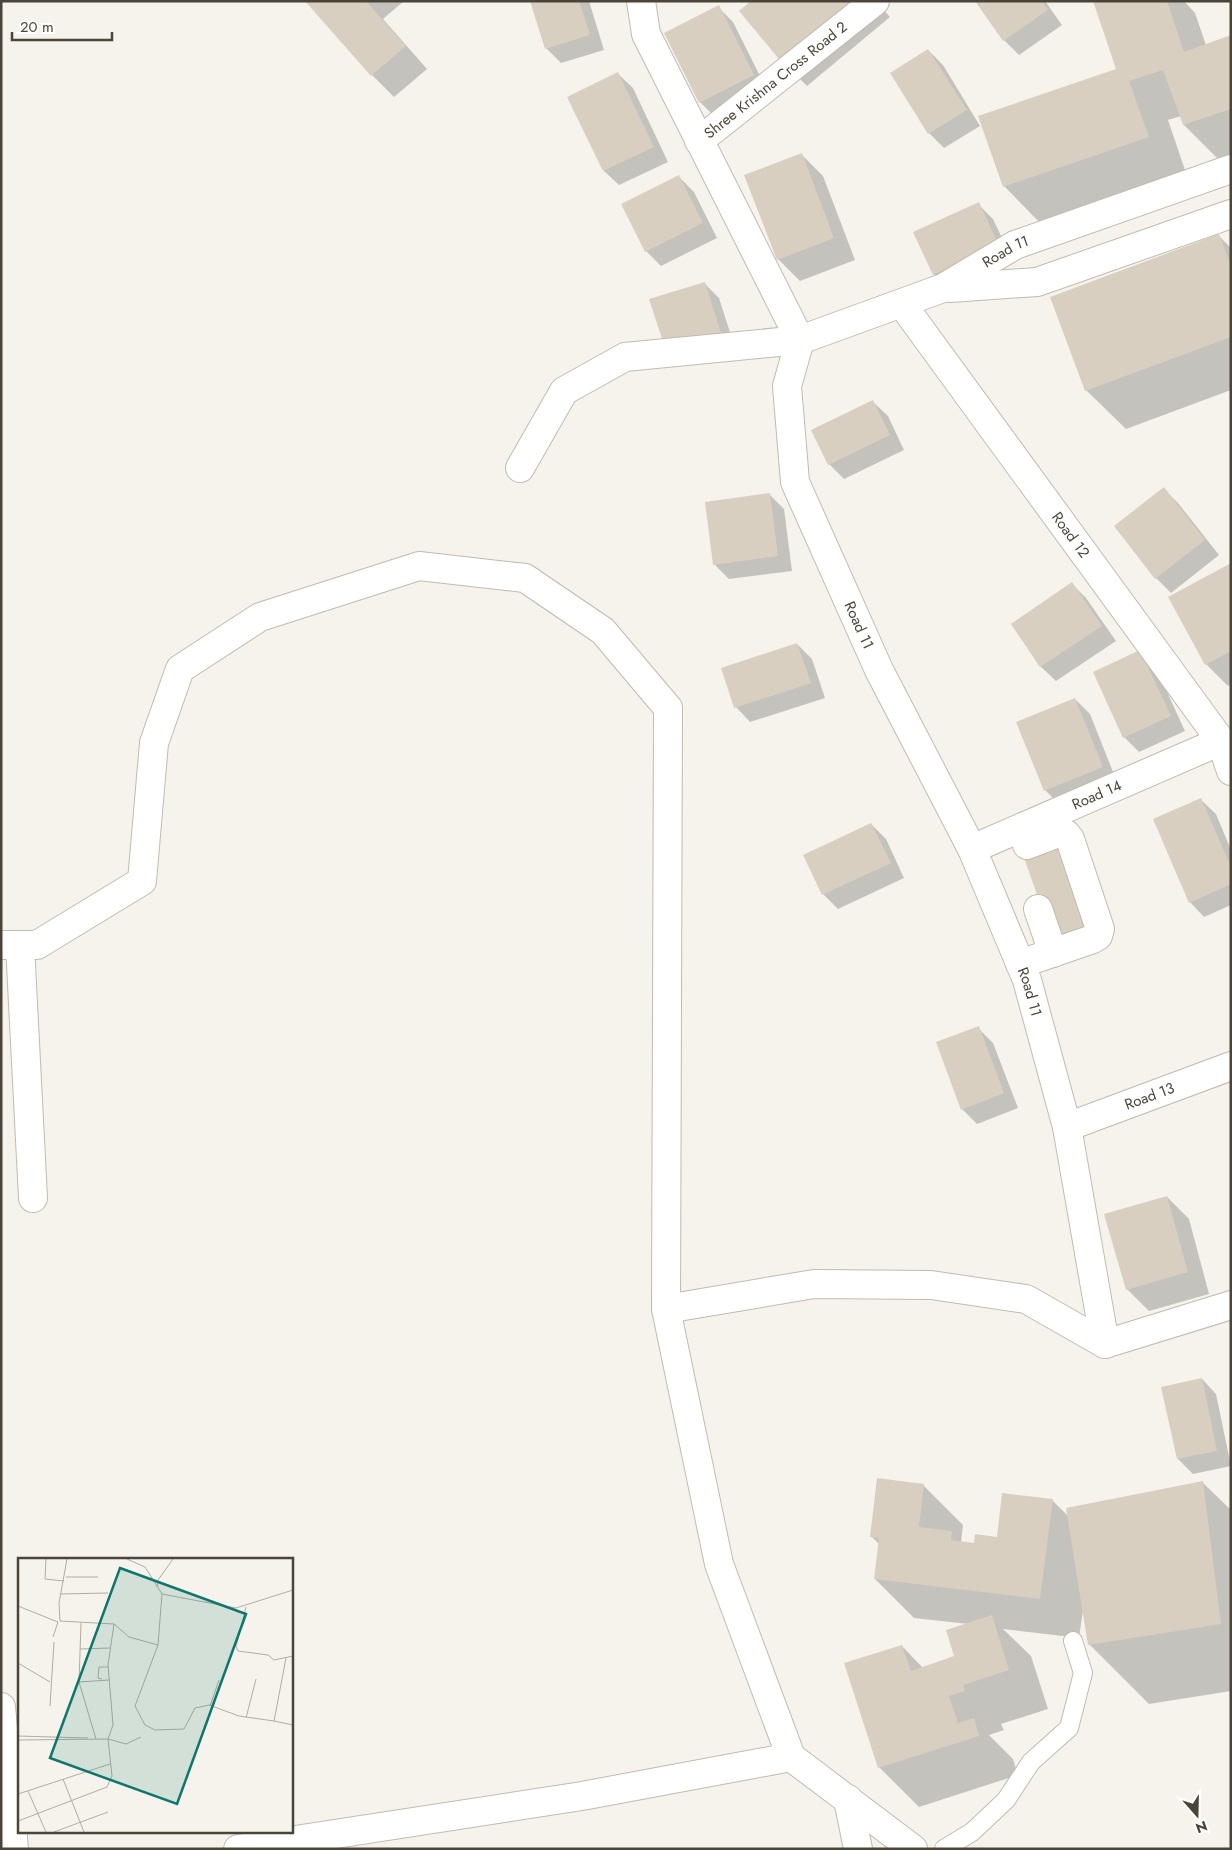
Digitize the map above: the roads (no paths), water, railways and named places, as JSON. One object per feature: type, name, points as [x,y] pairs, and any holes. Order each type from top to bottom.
[{"type":"street","points":[[520,468],[564,391],[625,357],[800,340],[646,34],[641,1]]},
{"type":"street","name":"Shree Krishna Cross Road 2","points":[[700,141],[875,1]]},
{"type":"street","name":"Road 11","points":[[1105,1344],[1067,1127],[1027,980],[972,849],[879,670],[795,482],[787,386],[800,340],[944,288],[1015,245],[1231,168]]},
{"type":"street","points":[[944,288],[1037,282],[1231,214]]},
{"type":"street","name":"Road 12","points":[[902,304],[1221,741],[1231,771]]},
{"type":"street","points":[[33,1198],[11,945],[37,946],[142,881],[154,743],[180,669],[260,616],[419,566],[525,578],[603,631],[668,708],[666,1309],[719,1564],[791,1757],[913,1849]]},
{"type":"street","name":"Road 14","points":[[972,849],[1221,741]]},
{"type":"street","points":[[1020,964],[1093,939],[1098,936],[1100,929],[1070,839],[1066,834],[1061,832],[1027,845]]},
{"type":"street","points":[[1038,909],[1054,953]]},
{"type":"street","name":"Road 13","points":[[1067,1127],[1231,1066]]},
{"type":"street","points":[[666,1309],[814,1284],[931,1285],[1026,1299],[1105,1344],[1231,1305]]},
{"type":"street","points":[[1,1707],[14,1849]]},
{"type":"street","points":[[238,1849],[582,1796],[791,1757]]},
{"type":"street","points":[[848,1799],[858,1849]]},
{"type":"lane","points":[[944,1849],[972,1832],[1006,1800],[1031,1762],[1069,1728],[1083,1673],[1074,1641]]}]
